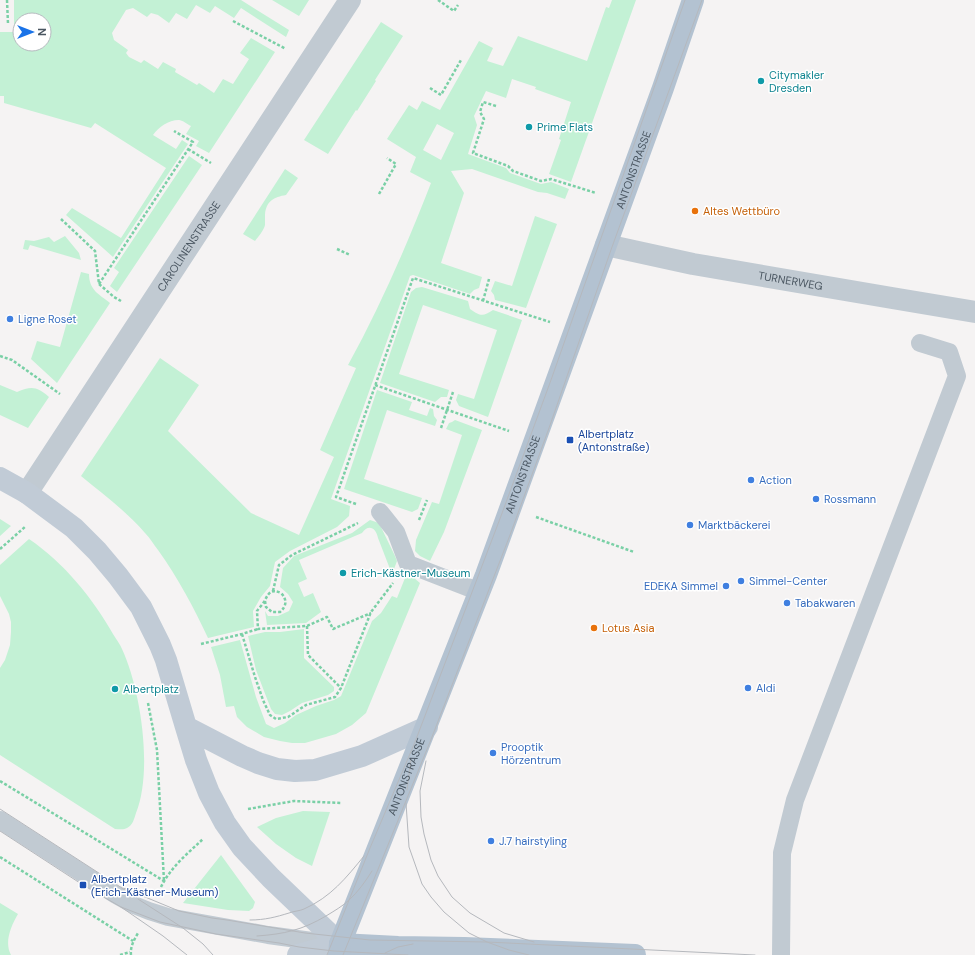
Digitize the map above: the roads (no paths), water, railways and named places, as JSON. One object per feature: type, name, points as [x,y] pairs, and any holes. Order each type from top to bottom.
[{"type":"main road","name":"ANTONSTRASSE","points":[[336,952],[480,592],[694,0]]},
{"type":"main road","points":[[0,478],[27,493],[74,528],[97,551],[141,607],[166,660],[196,760],[209,793],[225,824],[242,847],[336,952]]},
{"type":"main road","points":[[186,727],[258,763],[294,771],[315,770],[362,756],[427,727]]},
{"type":"main road","points":[[298,955],[398,947],[464,948],[635,955]]},
{"type":"street","name":"CAROLINENSTRASSE","points":[[27,493],[350,0]]},
{"type":"street","name":"TURNERWEG","points":[[606,245],[693,264],[975,312]]},
{"type":"lane","points":[[781,955],[782,853],[795,800],[957,376],[949,352],[920,343]]},
{"type":"lane","points":[[380,512],[396,532],[408,564],[480,592]]},
{"type":"lane","points":[[0,820],[116,895],[149,911],[168,918],[260,934],[336,952]]},
{"type":"tram line","points":[[327,955],[415,742],[501,516],[551,380],[685,0]]},
{"type":"tram line","points":[[343,955],[430,742],[510,535],[612,247],[702,0]]},
{"type":"tram line","points":[[407,790],[411,760]]},
{"type":"tram line","points":[[426,761],[420,791],[421,817],[431,860],[438,876],[452,897],[470,913],[504,933],[534,942]]},
{"type":"tram line","points":[[406,803],[409,847],[422,884],[431,897],[444,912],[469,933],[487,942],[529,955]]},
{"type":"tram line","points":[[0,809],[125,890]]},
{"type":"tram line","points":[[0,831],[83,885],[121,907],[163,936],[187,955]]},
{"type":"tram line","points":[[250,920],[275,917],[302,910],[314,904],[330,893],[351,872],[364,856]]},
{"type":"tram line","points":[[257,936],[276,934],[301,928],[326,916],[347,902],[361,887],[372,871]]},
{"type":"tram line","points":[[121,887],[179,911],[212,918],[305,933],[370,940],[487,942],[755,955]]},
{"type":"tram line","points":[[138,899],[183,928],[203,944],[213,955]]},
{"type":"tram line","points":[[121,907],[160,922],[216,934],[334,951],[408,955]]},
{"type":"tram line","points":[[385,953],[398,947],[413,944]]},
{"type":"place","name":"Citymakler Dresden","points":[[761,81]]},
{"type":"place","name":"Prime Flats","points":[[529,127]]},
{"type":"place","name":"Altes Wettbüro","points":[[695,211]]},
{"type":"place","name":"Ligne Roset","points":[[10,319]]},
{"type":"place","name":"Albertplatz (Antonstraße)","points":[[570,440]]},
{"type":"place","name":"Action","points":[[751,480]]},
{"type":"place","name":"Rossmann","points":[[816,499]]},
{"type":"place","name":"Marktbäckerei","points":[[690,525]]},
{"type":"place","name":"Erich-Kästner-Museum","points":[[343,573]]},
{"type":"place","name":"Simmel-Center","points":[[741,581]]},
{"type":"place","name":"EDEKA Simmel","points":[[726,586]]},
{"type":"place","name":"Tabakwaren","points":[[787,603]]},
{"type":"place","name":"Lotus Asia","points":[[594,628]]},
{"type":"place","name":"Aldi","points":[[748,688]]},
{"type":"place","name":"Albertplatz","points":[[115,689]]},
{"type":"place","name":"Prooptik Hörzentrum","points":[[493,753]]},
{"type":"place","name":"J.7 hairstyling","points":[[491,841]]},
{"type":"place","name":"Albertplatz (Erich-Kästner-Museum)","points":[[83,885]]}]
